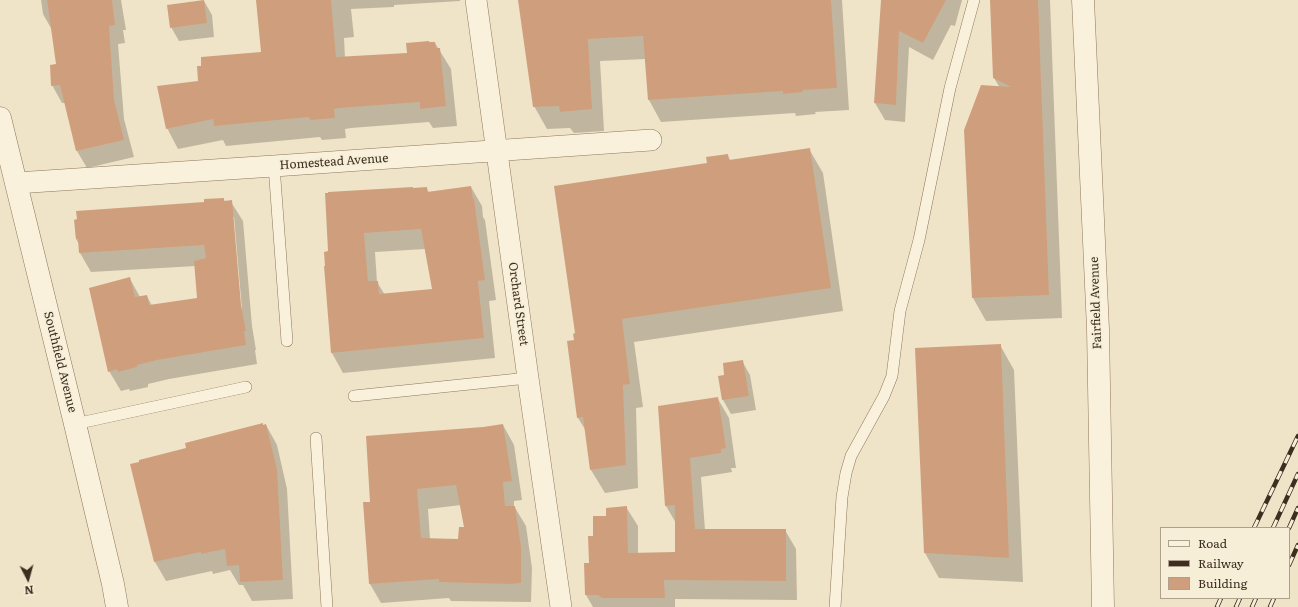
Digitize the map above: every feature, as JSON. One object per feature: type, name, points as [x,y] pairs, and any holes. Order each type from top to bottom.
[{"type":"street","name":"Orchard Street","points":[[476,0],[561,607]]},
{"type":"street","name":"Fairfield Avenue","points":[[1083,0],[1098,329],[1103,607]]},
{"type":"street","name":"Southfield Avenue","points":[[0,118],[3,146],[16,183],[75,424],[113,584],[117,607]]},
{"type":"street","name":"Homestead Avenue","points":[[16,183],[651,140]]},
{"type":"lane","points":[[835,607],[841,504],[846,473],[851,456],[884,396],[892,376],[900,311],[919,240],[950,88],[974,0]]},
{"type":"lane","points":[[274,166],[287,341]]},
{"type":"lane","points":[[354,396],[528,378]]},
{"type":"lane","points":[[75,424],[246,387]]},
{"type":"lane","points":[[316,438],[327,607]]},
{"type":"building","points":[[47,0],[112,0],[115,25],[109,26],[114,100],[124,140],[76,151],[60,85],[51,86],[50,65],[56,64]]},
{"type":"building","points":[[204,0],[207,23],[170,28],[167,5]]},
{"type":"building","points":[[256,0],[331,0],[336,57],[407,53],[406,43],[429,41],[435,42],[436,48],[440,48],[446,106],[420,109],[420,102],[339,108],[334,109],[335,118],[310,120],[309,117],[214,126],[213,119],[166,129],[157,86],[198,81],[197,66],[201,66],[201,57],[261,52]]},
{"type":"building","points":[[518,0],[831,0],[837,88],[803,90],[803,92],[783,94],[783,91],[648,100],[643,36],[588,39],[592,109],[560,112],[559,106],[533,107]]},
{"type":"building","points":[[881,0],[946,0],[923,43],[899,31],[896,105],[874,103]]},
{"type":"building","points":[[990,0],[1038,0],[1049,295],[972,298],[964,130],[981,85],[1011,87],[993,78]]},
{"type":"building","points":[[810,148],[831,288],[622,319],[630,384],[623,385],[626,465],[590,470],[583,417],[577,418],[567,341],[574,340],[573,334],[575,333],[554,186],[707,163],[706,157],[728,154],[729,160]]},
{"type":"building","points":[[471,186],[485,280],[478,281],[484,338],[331,353],[324,266],[324,252],[328,251],[325,193],[413,187],[427,187],[427,192]],"holes":[[[421,229],[432,289],[379,294],[378,281],[368,281],[364,233]]]},
{"type":"building","points":[[224,198],[224,201],[232,200],[241,305],[246,331],[244,331],[246,345],[157,360],[118,372],[117,369],[108,372],[89,288],[130,277],[135,297],[147,295],[149,305],[197,298],[194,261],[206,258],[204,245],[79,253],[74,220],[77,219],[76,211],[204,202],[204,199]]},
{"type":"building","points":[[1001,344],[1009,558],[924,553],[915,348]]},
{"type":"building","points":[[743,360],[749,396],[722,400],[718,376],[724,375],[723,363]]},
{"type":"building","points":[[718,397],[726,448],[721,449],[721,453],[690,458],[695,529],[786,529],[786,581],[664,580],[665,598],[602,598],[598,595],[585,595],[584,563],[589,563],[588,536],[593,536],[593,516],[606,516],[606,508],[627,506],[628,553],[675,552],[675,505],[665,506],[658,406]]},
{"type":"building","points":[[263,423],[263,425],[266,424],[277,469],[283,580],[240,582],[239,565],[227,566],[225,549],[201,554],[201,552],[154,562],[130,464],[139,462],[139,460],[186,448],[185,443]]},
{"type":"building","points":[[503,424],[512,481],[503,482],[505,506],[515,506],[521,547],[521,583],[439,582],[439,579],[369,584],[363,502],[370,502],[366,436],[483,427]],"holes":[[[456,485],[464,527],[459,527],[458,539],[421,538],[417,489]]]},
{"type":"railway","points":[[1254,527],[1298,436]]},
{"type":"railway","points":[[1273,527],[1298,474]]},
{"type":"railway","points":[[1289,527],[1298,508]]},
{"type":"railway","points":[[1290,563],[1298,545]]},
{"type":"railway","points":[[1217,607],[1221,599]]},
{"type":"railway","points":[[1236,607],[1240,599]]},
{"type":"railway","points":[[1252,607],[1256,599]]},
{"type":"railway","points":[[1270,607],[1274,599]]}]
